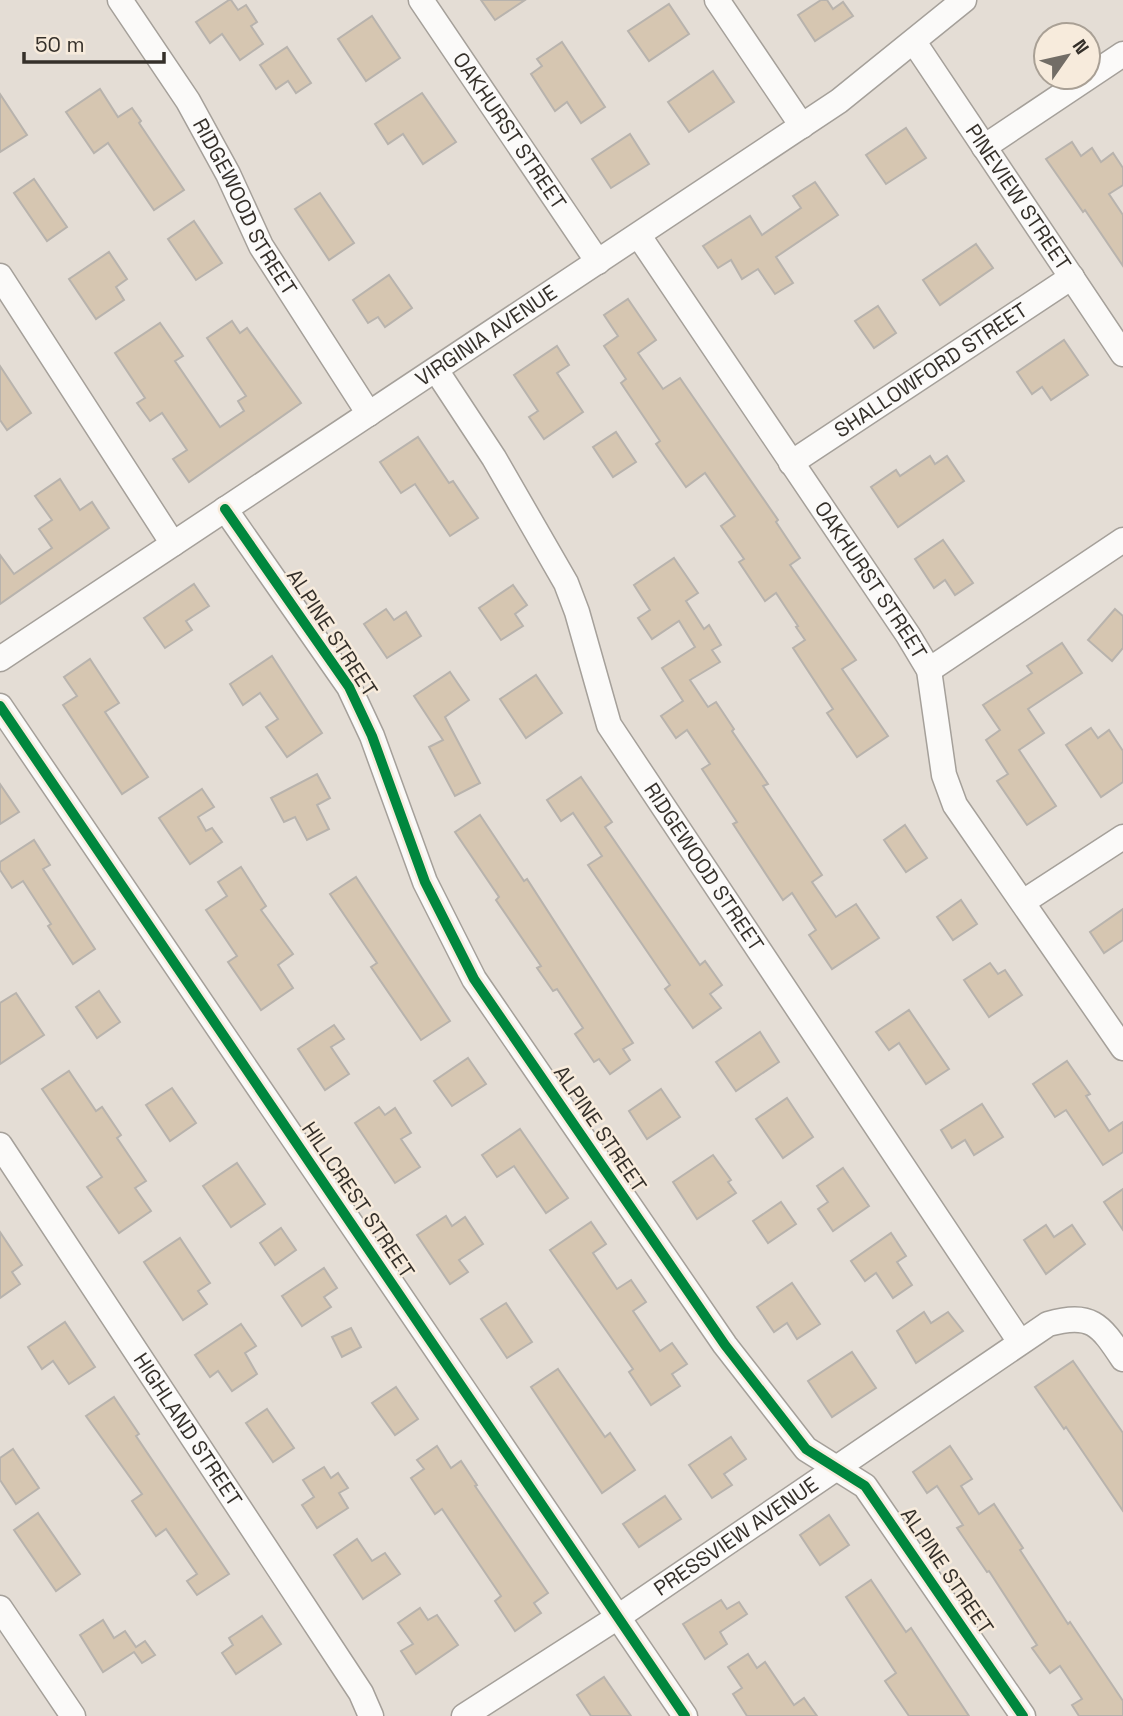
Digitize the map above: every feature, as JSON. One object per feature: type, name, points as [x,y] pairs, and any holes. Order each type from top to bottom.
[{"type":"street","name":"RIDGEWOOD STREET","points":[[120,0],[188,101],[228,174],[261,246],[369,414]]},
{"type":"street","name":"OAKHURST STREET","points":[[421,0],[598,262]]},
{"type":"street","points":[[717,0],[802,126]]},
{"type":"street","name":"VIRGINIA AVENUE","points":[[0,659],[839,101],[964,0]]},
{"type":"street","name":"PINEVIEW STREET","points":[[914,42],[1072,277],[1120,342]]},
{"type":"street","points":[[984,147],[1123,54]]},
{"type":"street","name":"OAKHURST STREET","points":[[639,236],[929,670],[944,775],[955,805],[1123,1048]]},
{"type":"street","points":[[0,276],[173,544]]},
{"type":"street","name":"SHALLOWFORD STREET","points":[[792,463],[1072,277]]},
{"type":"street","name":"RIDGEWOOD STREET","points":[[436,370],[494,458],[566,583],[577,612],[609,725],[1020,1342]]},
{"type":"street","name":"ALPINE STREET","points":[[225,509],[349,687],[372,736],[425,881],[474,979],[725,1345],[806,1449],[866,1486],[1023,1716]]},
{"type":"street","points":[[929,670],[1123,540]]},
{"type":"street","name":"HILLCREST STREET","points":[[0,706],[685,1716]]},
{"type":"street","points":[[1023,902],[1123,837]]},
{"type":"street","name":"HIGHLAND STREET","points":[[0,1145],[361,1693],[371,1716]]},
{"type":"street","name":"PRESSVIEW AVENUE","points":[[464,1716],[618,1617],[1048,1324],[1079,1318],[1095,1324],[1123,1359]]},
{"type":"street","points":[[0,1608],[73,1716]]},
{"type":"building","points":[[229,0],[238,10],[246,5],[257,22],[251,26],[263,44],[240,60],[222,34],[210,43],[196,22]]},
{"type":"building","points":[[481,0],[525,0],[495,20]]},
{"type":"building","points":[[821,0],[827,0],[833,9],[843,2],[853,16],[815,41],[798,15]]},
{"type":"building","points":[[669,4],[689,34],[649,61],[628,31]]},
{"type":"building","points":[[372,16],[400,58],[366,81],[338,39]]},
{"type":"building","points":[[562,42],[605,107],[581,123],[567,102],[555,111],[531,74],[542,66],[537,59]]},
{"type":"building","points":[[287,47],[311,83],[296,93],[288,81],[276,89],[260,65]]},
{"type":"building","points":[[713,71],[734,102],[689,132],[668,102]]},
{"type":"building","points":[[100,89],[118,117],[132,108],[141,121],[139,123],[184,190],[154,210],[108,143],[94,153],[66,112]]},
{"type":"building","points":[[422,93],[456,142],[423,164],[403,134],[388,144],[375,124]]},
{"type":"building","points":[[0,94],[27,135],[0,152]]},
{"type":"building","points":[[906,128],[926,158],[886,184],[866,155]]},
{"type":"building","points":[[630,134],[649,164],[611,188],[592,159]]},
{"type":"building","points":[[1072,142],[1081,156],[1092,148],[1101,162],[1113,153],[1123,168],[1123,185],[1109,194],[1123,215],[1123,266],[1046,159]]},
{"type":"building","points":[[34,179],[67,227],[47,241],[14,193]]},
{"type":"building","points":[[815,182],[838,215],[776,257],[793,283],[775,294],[758,269],[742,279],[731,260],[718,268],[703,246],[750,216],[762,235],[801,208],[793,196]]},
{"type":"building","points":[[320,193],[354,243],[329,260],[295,209]]},
{"type":"building","points":[[194,221],[222,263],[196,280],[168,239]]},
{"type":"building","points":[[976,244],[993,268],[940,305],[923,280]]},
{"type":"building","points":[[109,252],[127,279],[116,287],[124,300],[96,319],[69,279]]},
{"type":"building","points":[[389,275],[412,308],[385,327],[378,317],[368,323],[353,300]]},
{"type":"building","points":[[628,299],[656,340],[638,353],[663,389],[680,378],[778,520],[776,522],[800,558],[790,565],[856,660],[842,669],[888,736],[857,757],[827,713],[833,709],[793,648],[805,640],[796,627],[798,626],[776,593],[765,601],[739,562],[744,559],[721,526],[735,516],[705,473],[686,487],[656,444],[660,441],[621,383],[626,379],[604,346],[618,336],[604,315]]},
{"type":"building","points":[[878,306],[896,333],[874,348],[855,321]]},
{"type":"building","points":[[232,321],[240,333],[247,328],[301,403],[189,482],[173,459],[187,450],[162,413],[150,421],[137,403],[145,398],[115,353],[160,323],[183,356],[175,361],[220,427],[244,411],[238,401],[246,396],[207,338]]},
{"type":"building","points":[[1064,340],[1088,375],[1051,400],[1042,387],[1032,394],[1017,372]]},
{"type":"building","points":[[557,346],[569,365],[557,373],[583,412],[544,439],[529,417],[538,411],[514,375]]},
{"type":"building","points":[[0,366],[31,413],[7,430],[0,420]]},
{"type":"building","points":[[616,432],[636,462],[613,477],[593,447]]},
{"type":"building","points":[[418,437],[449,483],[453,481],[478,518],[450,536],[415,484],[401,493],[380,462]]},
{"type":"building","points":[[930,456],[935,464],[947,456],[964,481],[898,527],[871,487],[896,470],[900,476]]},
{"type":"building","points":[[60,479],[80,510],[92,502],[109,528],[0,604],[0,555],[14,574],[52,548],[39,529],[52,520],[35,496]]},
{"type":"building","points":[[943,540],[973,583],[955,595],[945,580],[934,588],[915,559]]},
{"type":"building","points":[[674,558],[698,593],[686,601],[704,629],[709,625],[721,645],[712,650],[720,662],[690,680],[708,707],[716,702],[768,784],[763,786],[822,875],[812,882],[836,917],[856,904],[879,938],[832,969],[809,935],[816,930],[792,893],[783,900],[733,824],[737,822],[702,769],[710,764],[687,730],[676,738],[661,716],[683,701],[662,668],[695,647],[679,621],[652,639],[638,618],[650,610],[634,585]]},
{"type":"building","points":[[194,584],[209,606],[186,621],[192,630],[165,648],[144,618]]},
{"type":"building","points":[[513,585],[527,605],[515,614],[523,626],[501,640],[479,608]]},
{"type":"building","points":[[386,609],[394,620],[406,612],[421,636],[387,658],[364,624]]},
{"type":"building","points":[[1115,609],[1123,616],[1123,648],[1112,661],[1088,640]]},
{"type":"building","points":[[1062,643],[1082,673],[1028,709],[1044,733],[1019,750],[1056,806],[1027,825],[997,781],[1008,774],[986,740],[1000,730],[983,705],[1032,673],[1027,666]]},
{"type":"building","points":[[272,656],[322,733],[287,757],[266,727],[278,719],[260,693],[243,705],[230,684]]},
{"type":"building","points":[[90,659],[119,703],[105,712],[148,777],[122,794],[63,705],[77,696],[64,677]]},
{"type":"building","points":[[450,672],[469,700],[445,717],[480,783],[455,796],[429,747],[443,740],[414,696]]},
{"type":"building","points":[[536,675],[562,713],[526,738],[500,699]]},
{"type":"building","points":[[1091,728],[1098,738],[1109,730],[1123,751],[1123,782],[1101,797],[1066,745]]},
{"type":"building","points":[[317,774],[330,798],[317,805],[329,829],[307,840],[295,817],[284,822],[271,798]]},
{"type":"building","points":[[581,777],[612,822],[605,827],[700,965],[705,961],[722,985],[710,994],[721,1008],[693,1028],[665,989],[670,985],[588,865],[602,856],[573,813],[561,821],[547,800]]},
{"type":"building","points":[[0,784],[19,812],[0,824]]},
{"type":"building","points":[[202,789],[214,807],[198,817],[206,831],[212,828],[222,842],[190,864],[159,818]]},
{"type":"building","points":[[480,815],[524,881],[527,879],[633,1043],[623,1049],[630,1060],[610,1074],[599,1059],[594,1062],[575,1034],[583,1028],[557,989],[553,991],[537,968],[541,966],[496,900],[499,897],[455,832]]},
{"type":"building","points":[[905,825],[927,858],[906,872],[884,840]]},
{"type":"building","points":[[34,840],[50,865],[43,869],[95,949],[73,964],[23,881],[12,888],[0,870],[0,862]]},
{"type":"building","points":[[241,867],[266,906],[261,910],[293,954],[278,965],[293,988],[261,1010],[228,962],[237,956],[206,910],[227,896],[218,882]]},
{"type":"building","points":[[356,877],[450,1021],[421,1040],[371,967],[377,963],[330,894]]},
{"type":"building","points":[[961,900],[977,924],[953,940],[937,917]]},
{"type":"building","points":[[1123,909],[1123,940],[1104,953],[1090,932]]},
{"type":"building","points":[[990,963],[998,974],[1005,970],[1022,995],[989,1017],[964,980]]},
{"type":"building","points":[[99,991],[120,1022],[97,1038],[76,1007]]},
{"type":"building","points":[[16,993],[44,1035],[0,1064],[0,1003]]},
{"type":"building","points":[[909,1010],[949,1069],[926,1084],[899,1043],[889,1050],[876,1032]]},
{"type":"building","points":[[334,1025],[344,1039],[331,1047],[349,1074],[325,1090],[298,1049]]},
{"type":"building","points":[[760,1032],[779,1062],[736,1091],[716,1062]]},
{"type":"building","points":[[468,1058],[486,1084],[452,1106],[434,1081]]},
{"type":"building","points":[[1067,1061],[1090,1094],[1086,1096],[1109,1131],[1123,1122],[1123,1152],[1103,1165],[1066,1110],[1055,1117],[1033,1084]]},
{"type":"building","points":[[69,1071],[96,1111],[102,1107],[121,1135],[117,1138],[146,1181],[135,1188],[151,1211],[119,1233],[87,1187],[102,1177],[42,1089]]},
{"type":"building","points":[[172,1088],[196,1123],[170,1141],[146,1105]]},
{"type":"building","points":[[661,1089],[680,1117],[647,1139],[629,1111]]},
{"type":"building","points":[[787,1098],[813,1137],[783,1158],[756,1119]]},
{"type":"building","points":[[982,1104],[1003,1137],[974,1155],[965,1140],[952,1148],[941,1130]]},
{"type":"building","points":[[379,1107],[385,1115],[395,1108],[411,1133],[401,1139],[420,1167],[395,1183],[355,1123]]},
{"type":"building","points":[[520,1129],[568,1198],[546,1213],[514,1166],[497,1177],[482,1155]]},
{"type":"building","points":[[713,1155],[731,1180],[728,1182],[736,1193],[697,1219],[673,1182]]},
{"type":"building","points":[[237,1163],[265,1204],[231,1227],[203,1186]]},
{"type":"building","points":[[843,1168],[869,1206],[833,1231],[818,1209],[828,1202],[817,1186]]},
{"type":"building","points":[[1123,1189],[1123,1230],[1104,1202]]},
{"type":"building","points":[[781,1202],[796,1224],[768,1243],[753,1221]]},
{"type":"building","points":[[446,1216],[452,1226],[465,1217],[483,1244],[459,1260],[468,1272],[450,1284],[417,1235]]},
{"type":"building","points":[[591,1222],[606,1244],[593,1253],[617,1289],[631,1280],[646,1302],[633,1311],[660,1351],[672,1343],[687,1364],[672,1374],[680,1386],[651,1405],[629,1372],[633,1369],[550,1250]]},
{"type":"building","points":[[1046,1225],[1054,1237],[1072,1225],[1085,1244],[1046,1274],[1024,1240]]},
{"type":"building","points":[[281,1228],[296,1250],[275,1265],[260,1243]]},
{"type":"building","points":[[0,1232],[22,1265],[12,1272],[20,1284],[0,1298]]},
{"type":"building","points":[[891,1233],[906,1256],[897,1262],[912,1285],[893,1298],[876,1273],[865,1281],[851,1261]]},
{"type":"building","points":[[180,1238],[210,1283],[198,1291],[207,1304],[183,1320],[144,1262]]},
{"type":"building","points":[[324,1268],[337,1288],[324,1297],[331,1307],[302,1326],[282,1296]]},
{"type":"building","points":[[792,1283],[820,1324],[797,1339],[787,1323],[774,1332],[757,1307]]},
{"type":"building","points":[[506,1303],[532,1342],[507,1358],[481,1319]]},
{"type":"building","points":[[924,1312],[931,1323],[948,1312],[963,1331],[916,1363],[897,1331]]},
{"type":"building","points":[[65,1322],[95,1367],[69,1384],[53,1361],[42,1369],[28,1347]]},
{"type":"building","points":[[241,1324],[256,1346],[245,1353],[257,1374],[232,1391],[218,1371],[210,1377],[195,1355]]},
{"type":"building","points":[[351,1328],[361,1347],[342,1357],[332,1337]]},
{"type":"building","points":[[852,1352],[876,1388],[832,1417],[808,1381]]},
{"type":"building","points":[[1073,1361],[1123,1433],[1123,1511],[1066,1427],[1064,1429],[1035,1387]]},
{"type":"building","points":[[558,1369],[605,1437],[610,1433],[635,1470],[602,1493],[531,1387]]},
{"type":"building","points":[[396,1387],[418,1419],[395,1435],[372,1403]]},
{"type":"building","points":[[114,1397],[139,1434],[136,1436],[229,1574],[197,1595],[187,1581],[197,1574],[166,1529],[156,1536],[132,1501],[142,1494],[86,1416]]},
{"type":"building","points":[[267,1409],[294,1448],[273,1462],[246,1423]]},
{"type":"building","points":[[731,1437],[746,1459],[724,1474],[732,1485],[712,1498],[689,1465]]},
{"type":"building","points":[[437,1446],[451,1468],[461,1461],[548,1593],[534,1603],[541,1613],[515,1631],[495,1601],[501,1596],[442,1509],[435,1514],[411,1478],[424,1469],[417,1460]]},
{"type":"building","points":[[950,1446],[972,1479],[961,1486],[979,1514],[994,1504],[1068,1624],[1070,1622],[1123,1701],[1123,1716],[1079,1716],[1072,1705],[1082,1699],[1060,1666],[1050,1673],[1032,1648],[1037,1645],[989,1571],[987,1572],[957,1528],[963,1525],[937,1486],[927,1493],[913,1472]]},
{"type":"building","points":[[13,1449],[39,1488],[16,1504],[0,1480],[0,1458]]},
{"type":"building","points":[[324,1467],[331,1478],[338,1473],[348,1488],[339,1493],[348,1508],[317,1528],[302,1505],[314,1497],[303,1480]]},
{"type":"building","points":[[665,1496],[681,1519],[639,1547],[623,1524]]},
{"type":"building","points":[[38,1513],[80,1574],[56,1591],[14,1530]]},
{"type":"building","points":[[829,1515],[849,1545],[820,1565],[800,1535]]},
{"type":"building","points":[[357,1539],[372,1561],[385,1553],[400,1574],[363,1599],[334,1555]]},
{"type":"building","points":[[871,1580],[906,1632],[911,1628],[969,1716],[909,1716],[885,1681],[896,1673],[846,1597]]},
{"type":"building","points":[[721,1600],[727,1609],[739,1602],[747,1614],[720,1632],[727,1644],[705,1659],[683,1624]]},
{"type":"building","points":[[420,1608],[428,1620],[437,1615],[458,1645],[416,1674],[401,1651],[413,1644],[398,1623]]},
{"type":"building","points":[[262,1616],[281,1644],[236,1674],[222,1653],[233,1645],[229,1638]]},
{"type":"building","points":[[103,1620],[114,1638],[125,1631],[136,1647],[145,1641],[155,1655],[142,1663],[134,1652],[103,1672],[80,1635]]},
{"type":"building","points":[[748,1654],[757,1668],[765,1662],[794,1705],[804,1698],[817,1716],[747,1716],[733,1694],[742,1688],[728,1667]]},
{"type":"building","points":[[604,1677],[631,1716],[591,1716],[577,1695]]},
{"type":"cycle path","points":[[225,509],[349,687],[372,736],[425,882],[474,979],[725,1345],[806,1449],[865,1486],[1023,1716]]},
{"type":"cycle path","points":[[0,706],[685,1716]]}]
